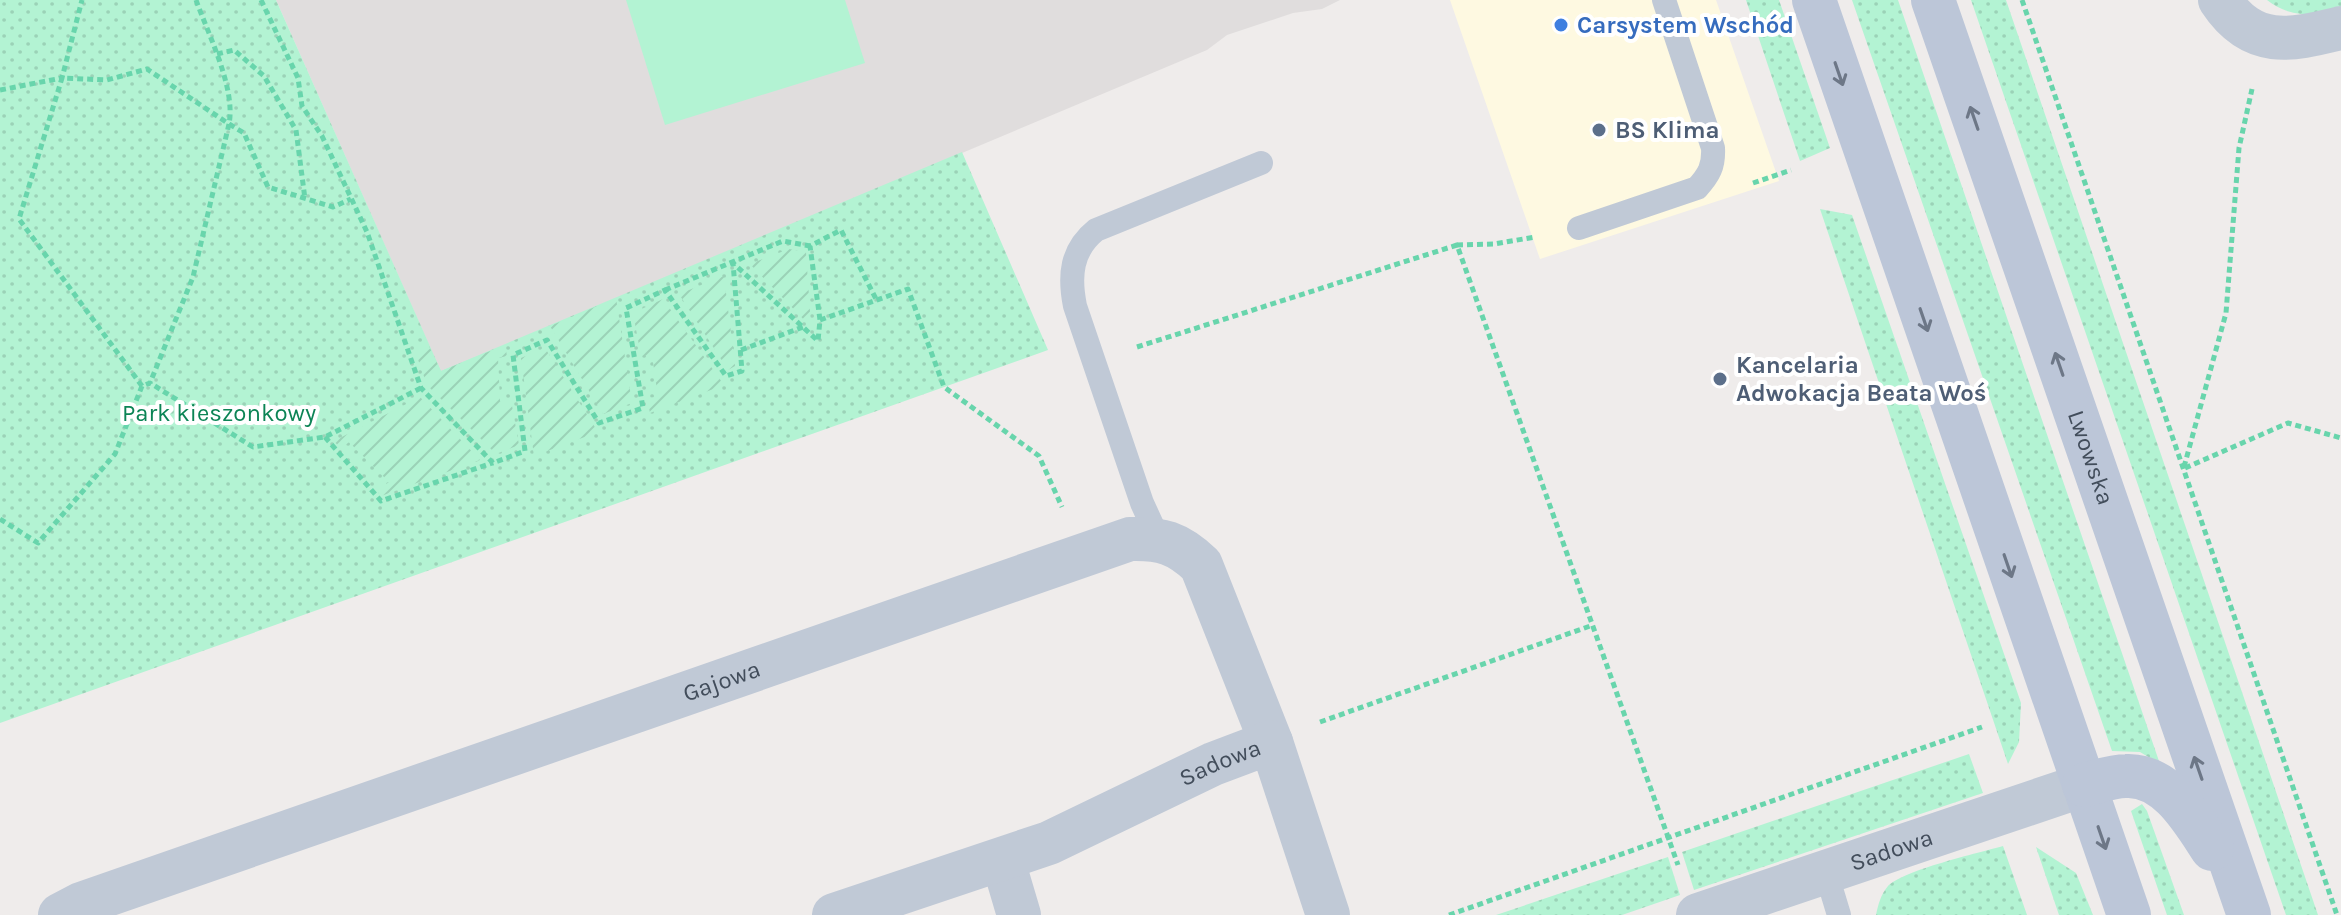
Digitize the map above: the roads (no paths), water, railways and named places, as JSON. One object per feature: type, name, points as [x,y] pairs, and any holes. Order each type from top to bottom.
[{"type":"main road","points":[[1814,0],[2129,915]]},
{"type":"main road","name":"Lwowska","points":[[1933,0],[2245,905]]},
{"type":"main road","points":[[2084,785],[2126,776],[2149,779],[2173,796],[2193,820],[2245,905]]},
{"type":"street","points":[[2220,0],[2229,14],[2263,38],[2295,39],[2341,28]]},
{"type":"street","points":[[1158,538],[1182,547],[1201,565],[1271,742]]},
{"type":"street","name":"Gajowa","points":[[60,915],[81,904],[568,732],[1130,539],[1158,538]]},
{"type":"street","name":"Sadowa","points":[[834,915],[1003,861],[1271,742],[1328,915]]},
{"type":"street","name":"Sadowa","points":[[1698,915],[2084,785]]},
{"type":"street","points":[[1003,861],[1019,915]]},
{"type":"lane","points":[[1579,228],[1697,188],[1714,162],[1713,148],[1664,0]]},
{"type":"lane","points":[[1158,538],[1093,361],[1070,284],[1073,264],[1083,241],[1096,230],[1261,163]]},
{"type":"lane","points":[[1826,872],[1839,915]]},
{"type":"place","name":"Carsystem Wschód","points":[[1561,25]]},
{"type":"place","name":"BS Klima","points":[[1599,130]]},
{"type":"place","name":"Kancelaria Adwokacja Beata Woś","points":[[1720,379]]},
{"type":"park label","name":"Park kieszonkowy","points":[[219,413]]}]
